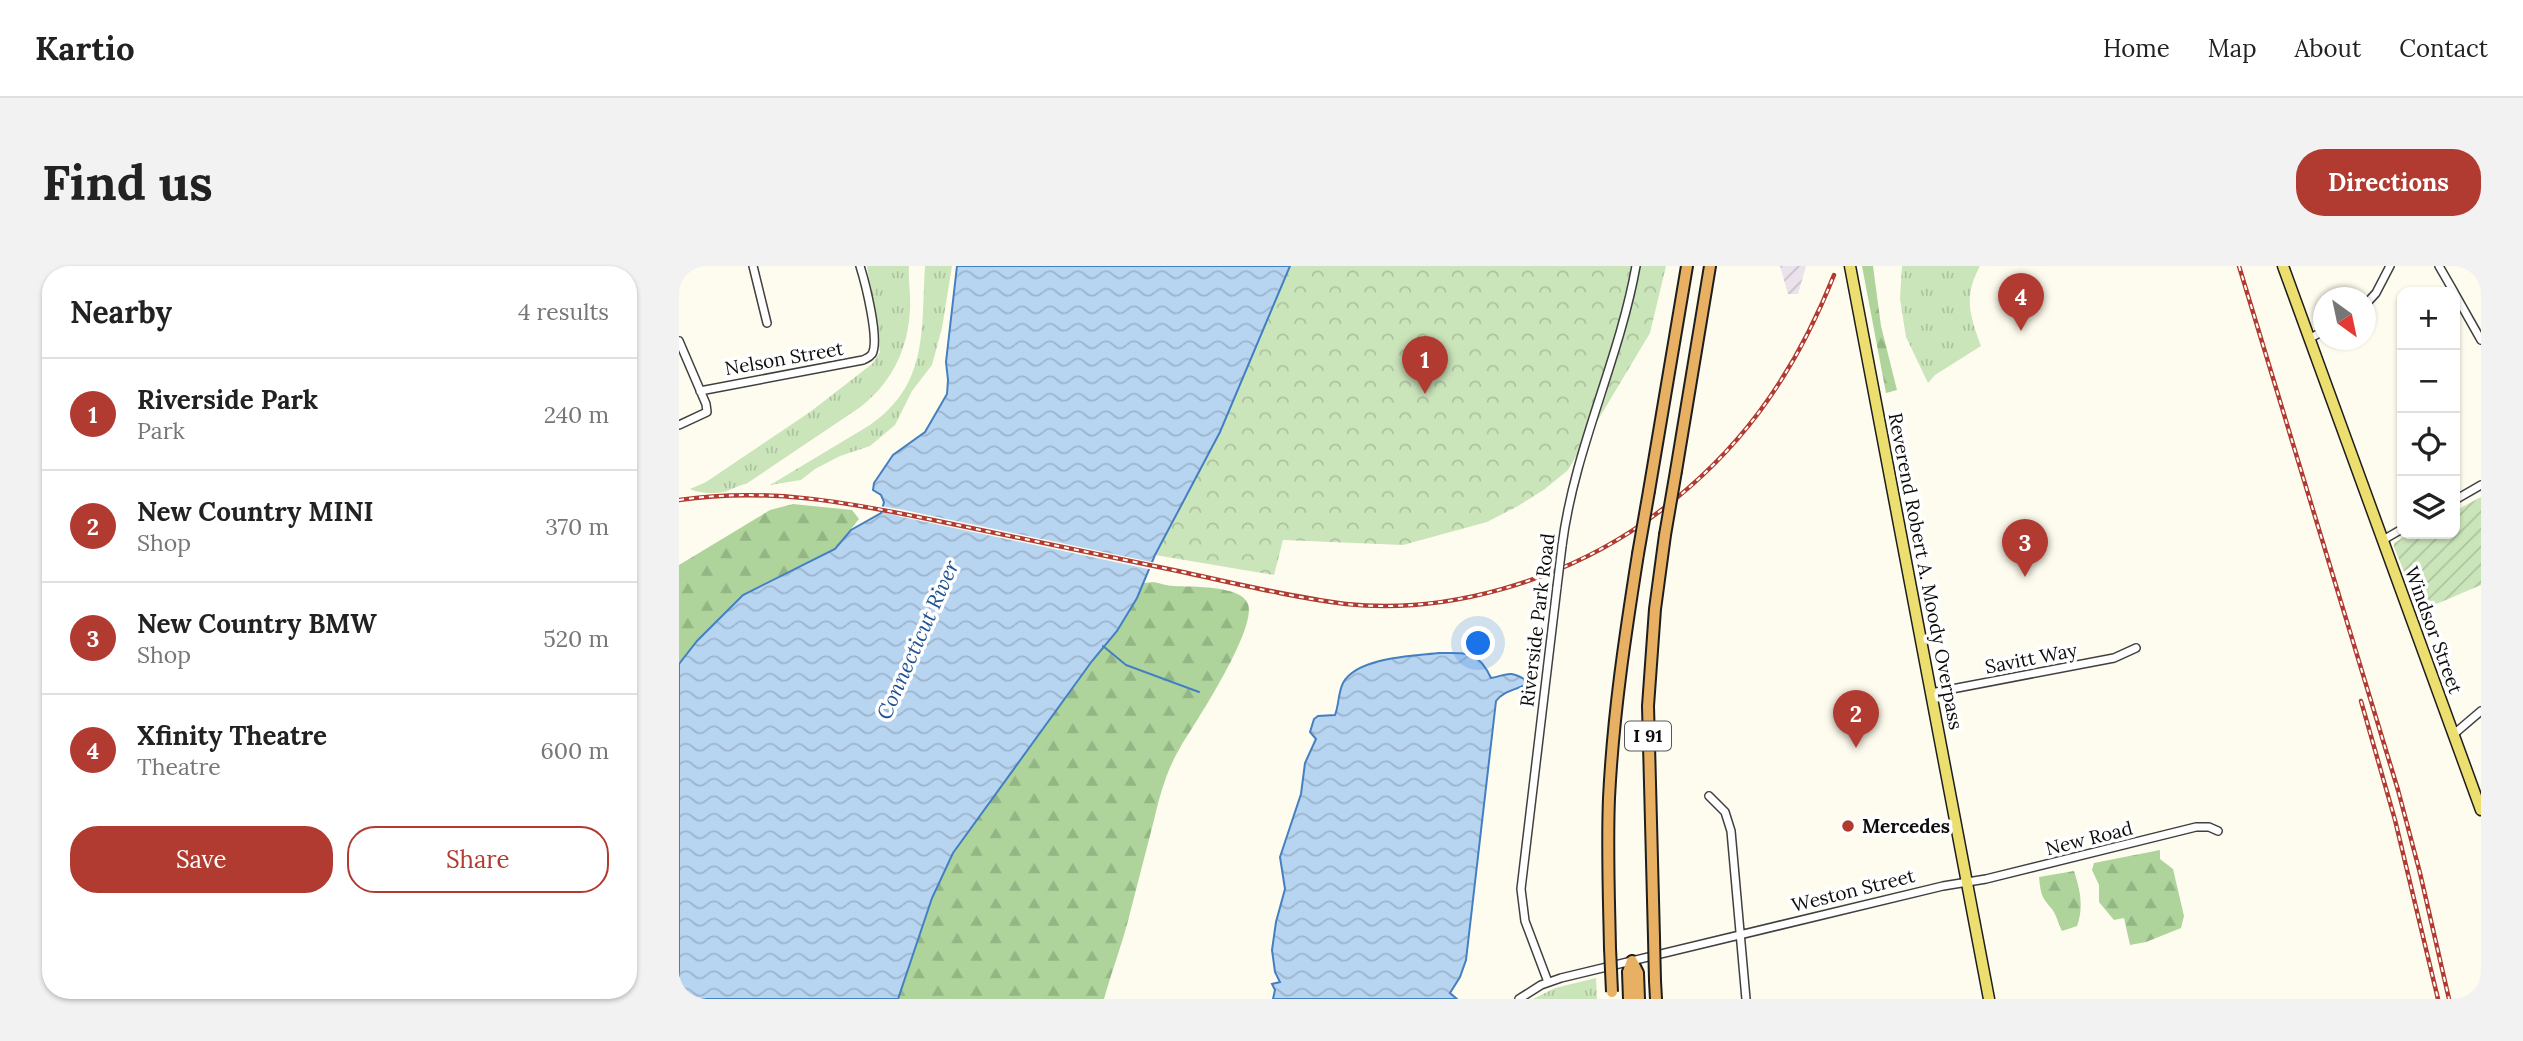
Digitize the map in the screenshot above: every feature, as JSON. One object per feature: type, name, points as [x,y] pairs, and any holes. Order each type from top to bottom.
[{"type":"highway","name":"I 91","points":[[1612,995],[1608,849],[1612,748],[1621,658],[1687,266]]},
{"type":"highway","name":"I 91","points":[[1656,999],[1648,706],[1655,609],[1710,266]]},
{"type":"highway","points":[[1629,999],[1628,972],[1632,961]]},
{"type":"highway","points":[[1632,961],[1638,973],[1639,999]]},
{"type":"main road","name":"Reverend Robert A. Moody Overpass","points":[[1850,266],[1967,883]]},
{"type":"main road","name":"Windsor Street","points":[[2283,266],[2481,810]]},
{"type":"main road","points":[[1967,883],[1989,999]]},
{"type":"street","points":[[753,266],[767,323]]},
{"type":"street","name":"Nelson Street","points":[[700,391],[863,360],[871,354],[874,345],[870,307],[860,266]]},
{"type":"street","name":"Riverside Park Road","points":[[1548,982],[1525,921],[1521,889],[1562,546],[1570,501],[1621,331],[1636,266]]},
{"type":"street","points":[[2376,293],[2390,266]]},
{"type":"street","points":[[2439,266],[2451,287]]},
{"type":"street","points":[[2460,303],[2481,340]]},
{"type":"street","points":[[2309,339],[2313,337]]},
{"type":"street","points":[[679,341],[707,412],[679,425]]},
{"type":"street","points":[[2460,497],[2481,485]]},
{"type":"street","points":[[2383,540],[2397,532]]},
{"type":"street","name":"Savitt Way","points":[[1931,693],[2114,658],[2136,648]]},
{"type":"street","points":[[2453,734],[2481,711]]},
{"type":"street","points":[[1709,796],[1725,812],[1731,831],[1746,999]]},
{"type":"street","name":"New Road","points":[[1967,883],[2196,827],[2209,827],[2218,831]]},
{"type":"street","name":"Weston Street","points":[[1519,999],[1548,982],[1943,886],[1967,883]]},
{"type":"shaded area","points":[[1780,266],[1806,266],[1798,294],[1788,294]]},
{"type":"green space","points":[[867,266],[909,266],[909,325],[896,365],[889,377],[859,408],[746,484],[720,493],[690,489],[706,482],[810,412],[872,364],[880,352]]},
{"type":"green space","points":[[925,266],[952,266],[942,328],[932,365],[912,391],[895,425],[870,446],[840,456],[801,480],[770,485],[870,425],[889,409],[903,392],[918,354]]},
{"type":"green space","points":[[1290,266],[1666,266],[1650,333],[1568,470],[1518,506],[1487,522],[1403,545],[1283,540],[1274,575],[1155,555],[1220,432]]},
{"type":"green space","points":[[1862,266],[1873,266],[1881,326],[1897,390],[1886,393]]},
{"type":"green space","points":[[1902,266],[1980,266],[1971,287],[1970,306],[1981,346],[1935,375],[1928,383],[1906,337],[1900,299]]},
{"type":"green space","points":[[2481,497],[2481,585],[2420,611],[2394,543],[2401,539],[2460,539],[2460,508]]},
{"type":"green space","points":[[793,504],[852,510],[859,519],[835,549],[806,564],[697,641],[679,664],[679,565],[770,510]]},
{"type":"green space","points":[[1144,583],[1171,586],[1215,588],[1236,593],[1248,604],[1248,616],[1235,654],[1168,773],[1104,999],[898,999],[932,898],[953,853],[1092,661],[1117,631]]},
{"type":"green space","points":[[2160,850],[2160,859],[2173,869],[2184,916],[2181,928],[2146,942],[2130,945],[2124,918],[2114,920],[2099,902],[2099,885],[2092,870],[2094,863]]},
{"type":"green space","points":[[2074,871],[2080,898],[2079,919],[2077,926],[2062,931],[2042,895],[2039,877]]},
{"type":"green space","points":[[1596,978],[1597,999],[1533,999],[1555,988]]},
{"type":"water","name":"Connecticut River","points":[[957,266],[1290,266],[1220,432],[1155,555],[1137,598],[1117,631],[1092,661],[953,853],[932,898],[898,999],[679,999],[679,664],[697,641],[743,595],[835,549],[851,530],[881,513],[884,502],[881,495],[873,490],[874,483],[893,455],[925,432],[947,394],[946,362]]},
{"type":"water","points":[[1439,653],[1471,655],[1481,662],[1491,678],[1515,675],[1524,679],[1525,685],[1506,693],[1496,701],[1466,960],[1450,993],[1457,999],[1273,999],[1275,990],[1272,984],[1280,982],[1275,972],[1272,950],[1285,889],[1280,857],[1301,794],[1305,763],[1316,739],[1310,732],[1314,719],[1318,716],[1335,715],[1343,683],[1350,674],[1360,668],[1387,659]]},
{"type":"pier","points":[[880,506],[1156,563],[1153,570],[902,517],[878,511]]},
{"type":"waterway","points":[[1103,646],[1126,665],[1199,692]]},
{"type":"railway","points":[[2239,266],[2398,790],[2449,999]]},
{"type":"railway","points":[[679,500],[744,495],[838,502],[1283,594],[1346,604],[1385,606],[1464,598],[1503,589],[1578,561],[1613,543],[1678,497],[1708,470],[1759,413],[1800,348],[1834,275]]},
{"type":"railway","points":[[2361,701],[2395,820],[2438,999]]},
{"type":"place","name":"Xfinity Theatre","points":[[2021,331]]},
{"type":"place","name":"Riverside Park","points":[[1425,394]]},
{"type":"place","name":"New Country BMW","points":[[2025,577]]},
{"type":"place","name":"New Country MINI","points":[[1856,748]]},
{"type":"place","name":"Mercedes","points":[[1848,826]]}]
